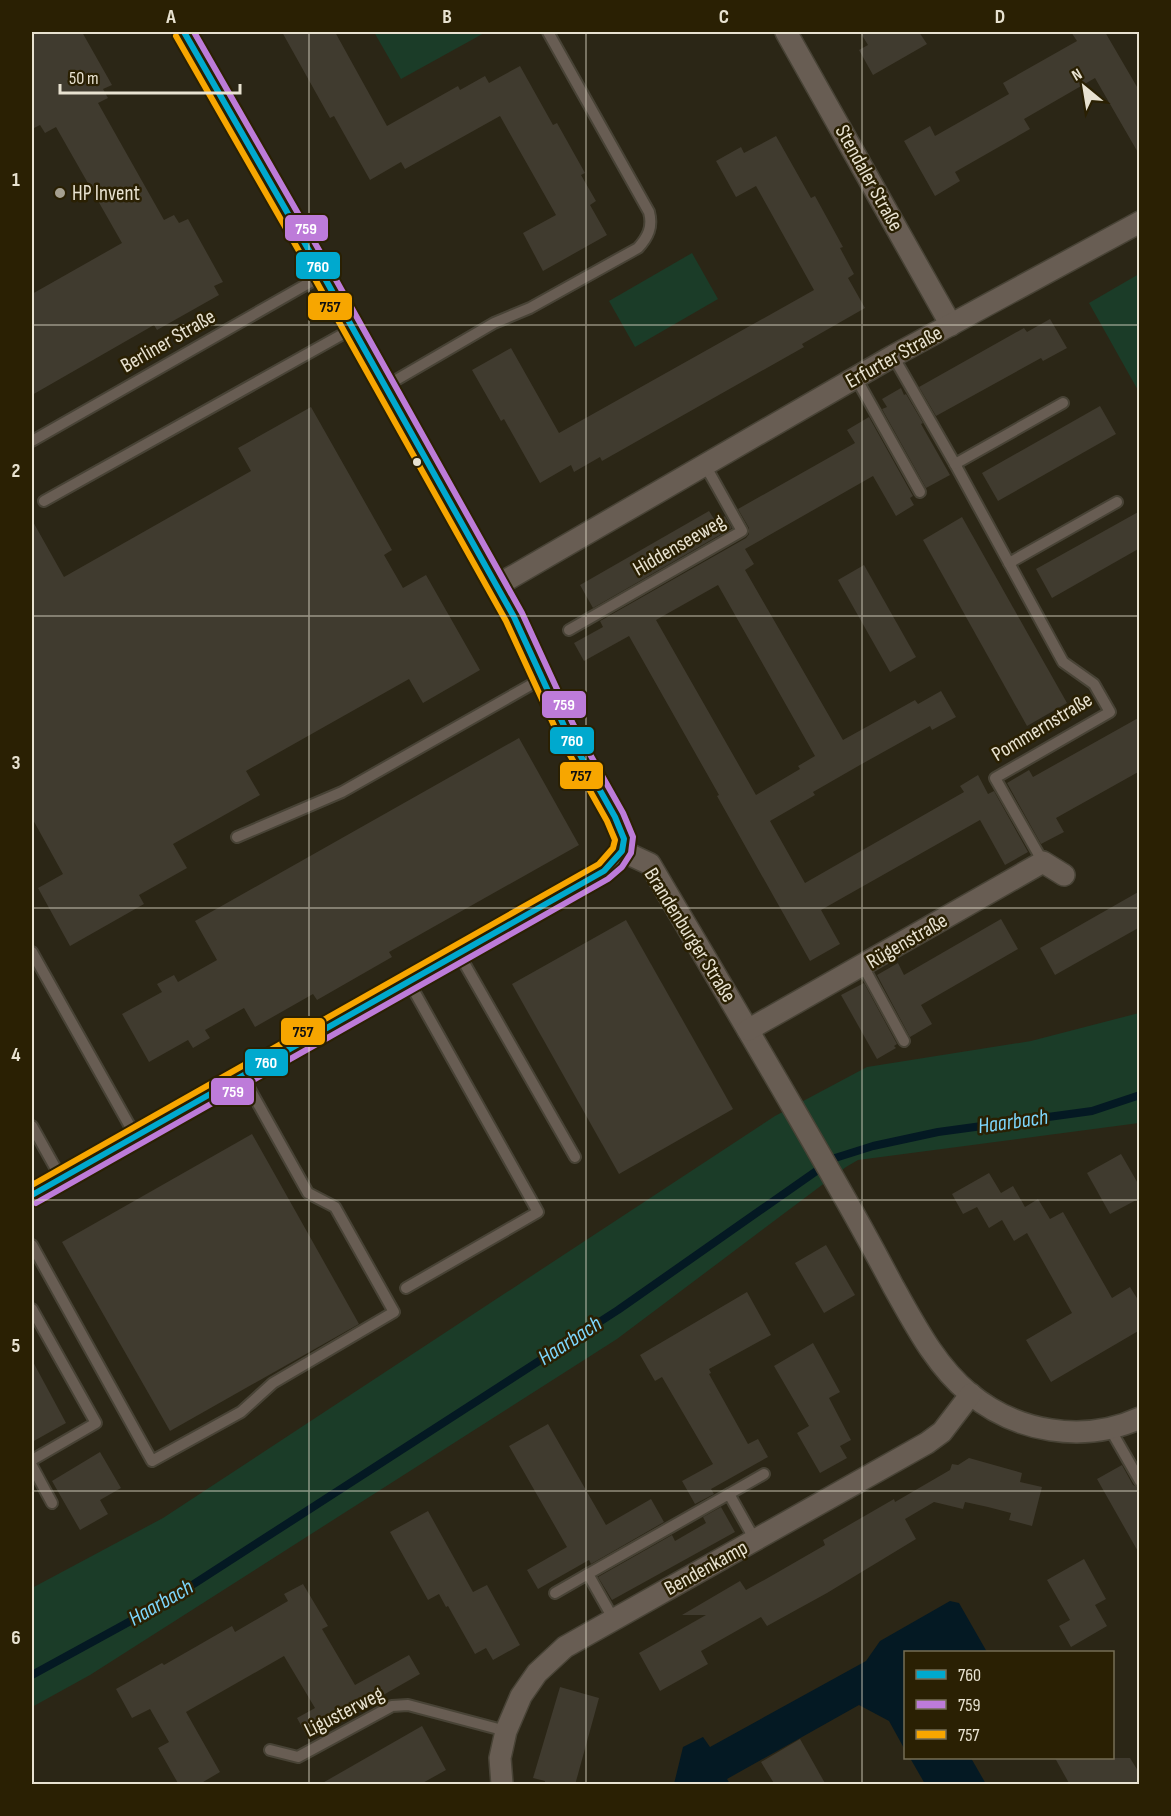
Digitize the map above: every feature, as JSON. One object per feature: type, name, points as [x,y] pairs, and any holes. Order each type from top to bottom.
[{"type":"street","name":"Brandenburger Straße","points":[[184,32],[323,275],[496,586],[543,678],[564,728],[615,818],[624,839],[622,851],[650,864],[812,1140],[919,1332],[955,1380],[971,1394],[999,1413],[1034,1427],[1058,1431],[1083,1431],[1109,1427],[1140,1418]]},
{"type":"street","name":"Stendaler Straße","points":[[786,32],[951,325]]},
{"type":"street","name":"Erfurter Straße","points":[[496,586],[893,356],[1140,222]]},
{"type":"street","points":[[32,1195],[604,871],[622,851]]},
{"type":"street","points":[[1042,862],[1064,874]]},
{"type":"street","name":"Rügenstraße","points":[[748,1030],[1042,862]]},
{"type":"street","name":"Bendenkamp","points":[[502,1785],[500,1758],[506,1731],[521,1696],[537,1673],[566,1647],[927,1443],[942,1432],[971,1394]]},
{"type":"lane","points":[[384,387],[494,323],[530,308],[628,254],[638,248],[647,238],[652,223],[649,212],[549,32]]},
{"type":"lane","name":"Berliner Straße","points":[[33,436],[323,275]]},
{"type":"lane","points":[[44,501],[352,329]]},
{"type":"lane","name":"Pommernstraße","points":[[893,356],[956,464],[1064,662],[1094,684],[1110,712],[995,778],[1042,862]]},
{"type":"lane","points":[[856,378],[920,492]]},
{"type":"lane","points":[[956,464],[1063,403]]},
{"type":"lane","name":"Hiddenseeweg","points":[[569,630],[742,531],[705,465]]},
{"type":"lane","points":[[1009,562],[1117,502]]},
{"type":"lane","points":[[237,837],[342,792],[543,678]]},
{"type":"lane","points":[[32,952],[136,1137]]},
{"type":"lane","points":[[459,954],[575,1157]]},
{"type":"lane","points":[[863,966],[904,1041]]},
{"type":"lane","points":[[406,1288],[538,1212],[409,982]]},
{"type":"lane","points":[[32,1245],[152,1461],[241,1412],[273,1383],[394,1312],[335,1207],[308,1193],[243,1077]]},
{"type":"lane","points":[[32,1126],[61,1178]]},
{"type":"lane","points":[[32,1308],[96,1423],[32,1460]]},
{"type":"lane","points":[[1109,1427],[1140,1481]]},
{"type":"lane","points":[[32,1466],[52,1503]]},
{"type":"lane","points":[[555,1593],[764,1474]]},
{"type":"lane","points":[[729,1494],[755,1540]]},
{"type":"lane","points":[[588,1574],[614,1620]]},
{"type":"lane","name":"Ligusterweg","points":[[270,1749],[298,1757],[392,1706],[408,1705],[506,1731]]},
{"type":"green space","points":[[374,32],[486,32],[401,79]]},
{"type":"green space","points":[[692,253],[718,299],[635,347],[609,301]]},
{"type":"green space","points":[[1139,274],[1139,392],[1089,303]]},
{"type":"green space","points":[[1139,1013],[1139,1123],[858,1160],[617,1339],[90,1675],[32,1707],[32,1588],[163,1518],[775,1116],[867,1067],[1031,1041]]},
{"type":"water","points":[[950,1601],[959,1603],[986,1651],[904,1651],[904,1748],[889,1721],[859,1705],[727,1779],[730,1784],[674,1784],[683,1747],[703,1737],[710,1747],[866,1661],[880,1641]]},
{"type":"water","points":[[911,1759],[972,1759],[986,1784],[925,1784]]},
{"type":"building","points":[[32,32],[82,32],[112,85],[103,89],[108,98],[98,103],[164,220],[174,215],[179,223],[188,219],[223,282],[214,286],[219,295],[157,330],[154,325],[32,395],[32,294],[122,243],[56,127],[45,133],[40,125],[32,129]]},
{"type":"building","points":[[282,32],[335,32],[387,126],[458,86],[460,90],[485,76],[489,83],[520,66],[553,125],[557,123],[585,173],[581,175],[596,201],[590,205],[607,235],[543,271],[523,233],[556,215],[500,116],[405,169],[401,162],[370,180],[334,116],[330,118]]},
{"type":"building","points":[[860,32],[919,32],[927,44],[873,75],[859,50],[868,45]]},
{"type":"building","points":[[1071,32],[1105,32],[1140,92],[1140,156],[1095,78],[1024,119],[1030,129],[955,172],[960,181],[935,196],[904,141],[930,126],[935,136],[1009,94],[1003,83],[1077,41]]},
{"type":"building","points":[[776,136],[811,198],[815,196],[843,247],[840,248],[854,274],[848,278],[865,308],[802,344],[804,347],[602,461],[600,457],[574,472],[571,465],[540,483],[504,419],[501,421],[472,370],[511,348],[559,433],[814,290],[756,186],[736,197],[716,161],[741,147],[744,153]]},
{"type":"building","points":[[1050,319],[1067,348],[1043,361],[1041,358],[936,416],[919,387],[1024,328],[1027,332]]},
{"type":"building","points":[[901,388],[923,423],[921,424],[950,475],[926,488],[882,409],[887,407],[882,399]]},
{"type":"building","points":[[1100,406],[1116,434],[998,501],[982,473]]},
{"type":"building","points":[[311,407],[392,550],[384,555],[403,588],[426,575],[480,670],[423,703],[409,679],[246,771],[260,795],[173,844],[187,868],[139,895],[144,904],[70,946],[38,888],[63,874],[32,818],[32,520],[64,577],[251,471],[238,448]]},
{"type":"building","points":[[869,417],[913,496],[910,498],[914,505],[896,516],[873,476],[745,549],[754,564],[745,570],[843,740],[915,700],[918,704],[941,691],[956,717],[932,730],[930,726],[860,765],[813,792],[815,795],[770,821],[805,883],[964,792],[960,786],[978,775],[988,794],[994,791],[1028,852],[1005,865],[980,820],[821,910],[840,944],[810,961],[629,636],[584,661],[574,643],[603,627],[600,621],[746,538],[749,528],[738,509],[855,443],[847,430]],"holes":[[[718,585],[815,756],[798,766],[800,769],[756,795],[656,620]]]},
{"type":"building","points":[[709,511],[716,522],[725,516],[732,528],[593,608],[580,585]]},
{"type":"building","points":[[1140,511],[1140,548],[1052,598],[1036,569]]},
{"type":"building","points":[[962,517],[1067,703],[1027,726],[923,540]]},
{"type":"building","points":[[864,565],[916,657],[890,672],[838,580]]},
{"type":"building","points":[[1140,717],[1140,771],[1056,818],[1064,832],[1041,844],[1007,783],[1029,770],[1033,777]]},
{"type":"building","points":[[519,738],[579,845],[389,952],[392,957],[317,1000],[313,994],[255,1027],[244,1008],[205,1030],[210,1038],[193,1048],[188,1040],[149,1062],[122,1014],[162,992],[157,984],[174,975],[178,982],[217,960],[195,921]]},
{"type":"building","points":[[1140,891],[1140,927],[1055,975],[1040,948]]},
{"type":"building","points":[[1001,919],[1018,949],[921,1005],[932,1024],[910,1037],[877,975],[898,963],[904,975]]},
{"type":"building","points":[[626,920],[733,1109],[619,1174],[512,984]]},
{"type":"building","points":[[864,983],[897,1044],[894,1046],[896,1048],[877,1059],[841,995]]},
{"type":"building","points":[[252,1134],[359,1324],[170,1431],[62,1242]]},
{"type":"building","points":[[1121,1154],[1140,1187],[1140,1198],[1110,1214],[1087,1173]]},
{"type":"building","points":[[989,1173],[1001,1193],[1013,1186],[1025,1207],[1038,1199],[1050,1219],[1063,1212],[1112,1298],[1130,1287],[1140,1303],[1140,1330],[1051,1382],[1026,1340],[1072,1313],[1027,1233],[1014,1241],[1002,1220],[989,1228],[977,1207],[963,1214],[952,1194]]},
{"type":"building","points":[[826,1245],[855,1295],[824,1313],[795,1263]]},
{"type":"building","points":[[747,1292],[771,1335],[709,1369],[711,1373],[709,1374],[748,1444],[758,1439],[768,1457],[711,1489],[714,1494],[695,1504],[682,1481],[713,1464],[662,1377],[655,1381],[640,1355]]},
{"type":"building","points":[[813,1343],[840,1392],[829,1398],[851,1440],[840,1446],[847,1458],[820,1473],[797,1433],[809,1426],[774,1366]]},
{"type":"building","points":[[32,1360],[66,1423],[32,1442]]},
{"type":"building","points":[[548,1424],[606,1525],[651,1499],[664,1522],[591,1564],[589,1560],[538,1589],[527,1570],[567,1547],[509,1446]]},
{"type":"building","points":[[100,1452],[121,1488],[100,1500],[108,1514],[80,1530],[52,1481]]},
{"type":"building","points":[[969,1458],[1022,1473],[1020,1482],[1042,1487],[1032,1526],[1009,1520],[1011,1513],[988,1507],[965,1502],[963,1509],[934,1502],[905,1519],[916,1539],[767,1626],[761,1617],[701,1651],[708,1664],[660,1691],[639,1653],[706,1615],[682,1615],[740,1581],[746,1590],[825,1545],[823,1540],[950,1470],[952,1464],[958,1465]]},
{"type":"building","points":[[1122,1465],[1133,1485],[1140,1488],[1140,1555],[1097,1479]]},
{"type":"building","points":[[721,1507],[735,1532],[612,1600],[598,1577],[672,1535],[675,1541],[706,1523],[703,1517]]},
{"type":"building","points":[[428,1511],[473,1592],[487,1585],[520,1645],[493,1660],[486,1648],[475,1654],[439,1594],[428,1600],[390,1532]]},
{"type":"building","points":[[1084,1559],[1106,1599],[1095,1605],[1107,1626],[1071,1647],[1059,1626],[1070,1620],[1047,1580]]},
{"type":"building","points":[[303,1584],[328,1626],[322,1629],[355,1685],[409,1655],[420,1674],[308,1738],[297,1718],[315,1708],[284,1656],[186,1712],[220,1772],[198,1785],[179,1785],[158,1748],[169,1742],[150,1709],[132,1718],[116,1689],[162,1663],[164,1665],[232,1626],[235,1632],[288,1601],[284,1594]]},
{"type":"building","points":[[560,1687],[599,1698],[575,1785],[544,1785],[545,1781],[533,1778]]},
{"type":"building","points":[[422,1726],[446,1770],[419,1785],[319,1785]]},
{"type":"building","points":[[800,1739],[826,1785],[775,1785],[761,1762]]},
{"type":"building","points":[[1130,1758],[1140,1774],[1140,1785],[1070,1785],[1056,1759]]},
{"type":"waterway","name":"Haarbach","points":[[32,1675],[169,1600],[618,1310],[835,1158],[873,1146],[938,1132],[1092,1111],[1140,1095]]},
{"type":"transit line","name":"760","points":[[32,1195],[604,871],[622,851],[624,839],[615,817],[565,728],[514,617],[184,32]]},
{"type":"transit line","name":"759","points":[[36,1203],[608,879],[622,867],[631,853],[633,837],[623,813],[573,724],[522,613],[331,271],[194,32]]},
{"type":"transit line","name":"757","points":[[32,1185],[599,864],[613,848],[615,840],[607,821],[557,732],[506,621],[176,36]]},
{"type":"place","name":"HP Invent","points":[[60,193]]}]
